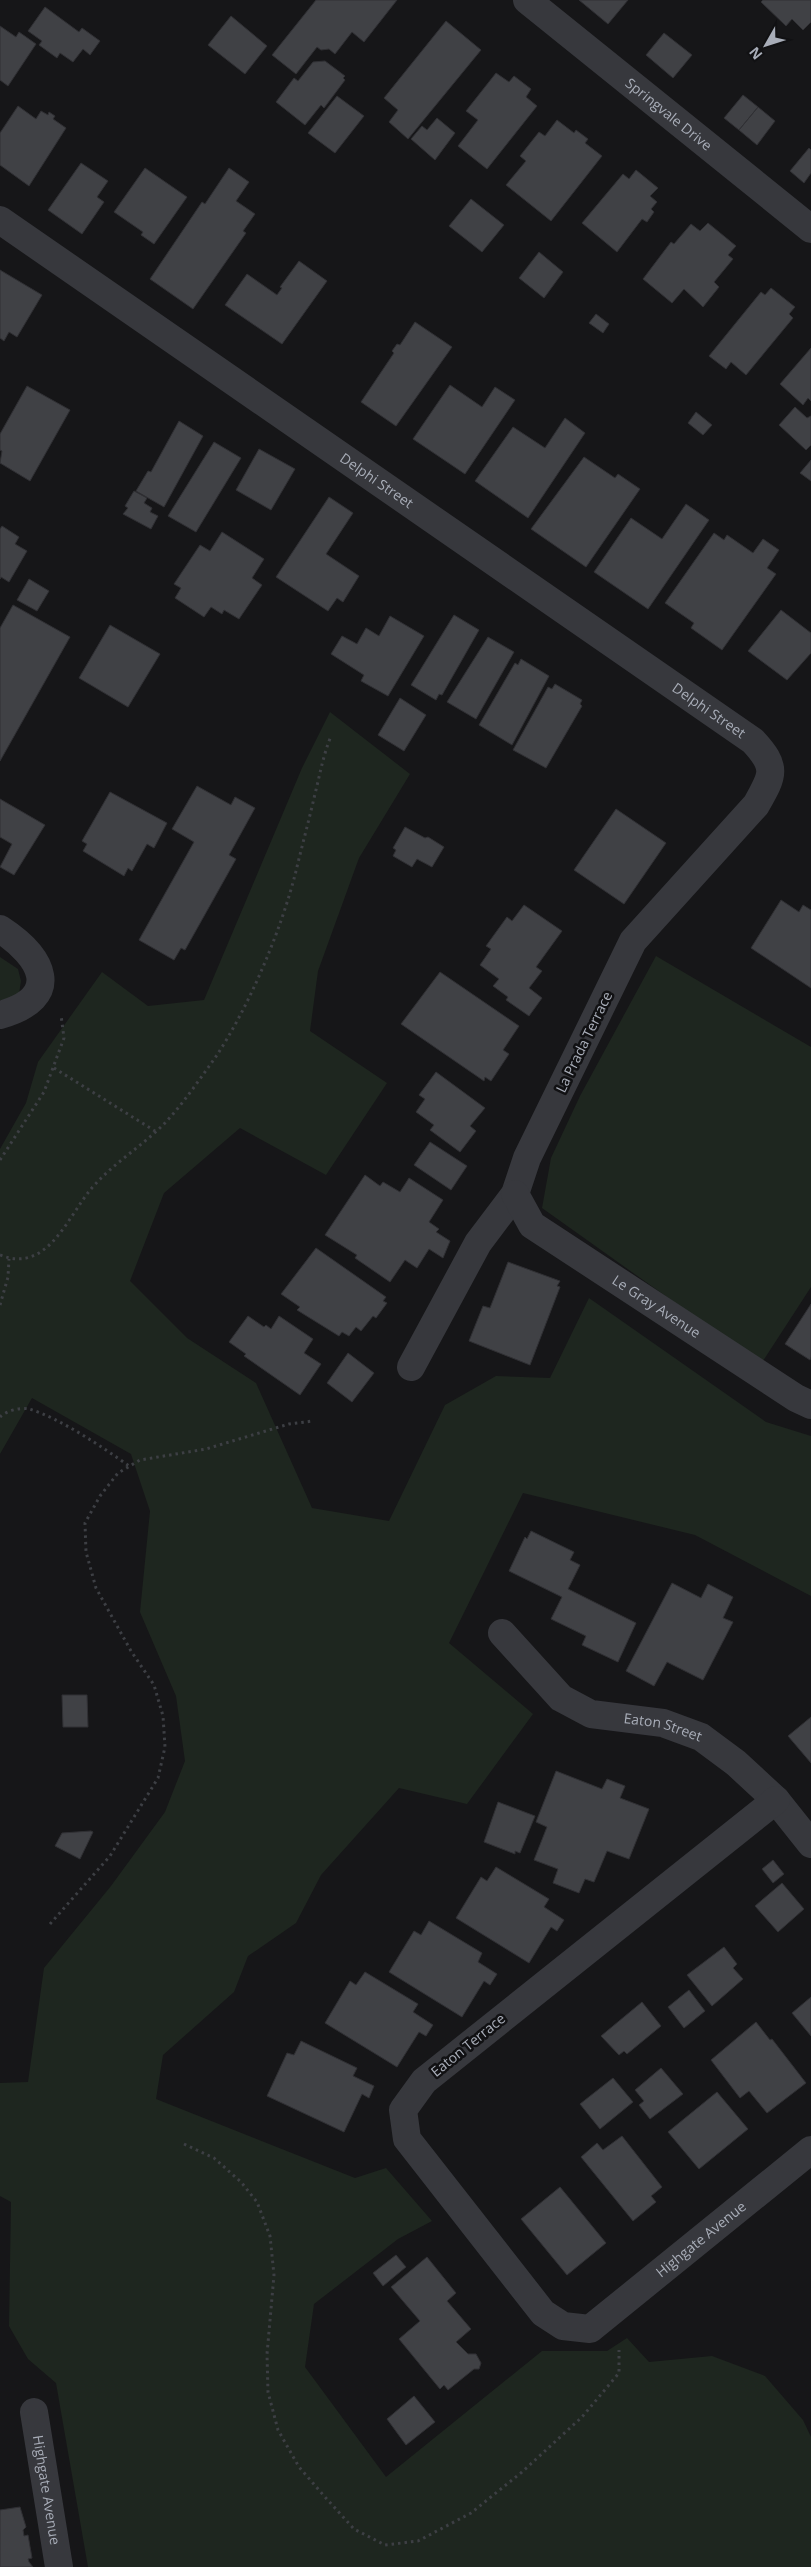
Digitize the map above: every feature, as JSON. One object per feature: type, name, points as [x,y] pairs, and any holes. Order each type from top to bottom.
[{"type":"street","name":"Springvale Drive","points":[[527,0],[811,230]]},
{"type":"street","name":"Delphi Street","points":[[0,220],[753,741]]},
{"type":"street","name":"La Prada Terrace","points":[[411,1367],[478,1243],[515,1194],[527,1158],[633,941],[756,805],[770,780],[769,758],[753,741]]},
{"type":"street","points":[[0,929],[15,939],[37,964],[42,980],[36,996],[20,1009],[0,1015]]},
{"type":"street","name":"Le Gray Avenue","points":[[515,1194],[532,1225],[796,1398],[811,1405]]},
{"type":"street","name":"Eaton Street","points":[[502,1633],[561,1698],[591,1714],[663,1723],[701,1737],[736,1763],[776,1800],[811,1844]]},
{"type":"street","name":"Eaton Terrace","points":[[600,2321],[563,2326],[543,2313],[407,2139],[403,2110],[424,2081],[776,1800]]},
{"type":"street","name":"Highgate Avenue","points":[[600,2321],[811,2150]]},
{"type":"street","name":"Highgate Avenue","points":[[34,2412],[59,2567]]},
{"type":"path","points":[[0,1256],[9,1259],[28,1259],[40,1254],[51,1245],[92,1188],[113,1166],[164,1124],[215,1057],[259,977],[296,874],[321,760],[331,736]]},
{"type":"path","points":[[0,1160],[44,1092],[64,1038],[60,1011],[36,996]]},
{"type":"path","points":[[54,1068],[155,1131]]},
{"type":"path","points":[[0,1304],[8,1277],[9,1259]]},
{"type":"path","points":[[0,1417],[5,1412],[27,1408],[90,1440],[129,1466]]},
{"type":"path","points":[[50,1924],[110,1856],[158,1778],[165,1747],[163,1716],[154,1685],[131,1651],[96,1588],[86,1552],[85,1523],[100,1496],[118,1473],[140,1460],[206,1449],[288,1424],[313,1421]]},
{"type":"path","points":[[184,2144],[214,2158],[241,2182],[257,2202],[270,2236],[274,2275],[267,2354],[268,2382],[278,2430],[299,2467],[354,2529],[385,2545],[418,2541],[470,2512],[522,2472],[582,2416],[619,2373],[619,2341],[600,2321]]},
{"type":"shaded area","points":[[330,712],[410,774],[359,858],[318,971],[310,1031],[387,1083],[326,1175],[240,1128],[164,1193],[130,1281],[187,1338],[256,1383],[312,1508],[389,1521],[445,1405],[496,1376],[550,1378],[589,1298],[766,1422],[811,1436],[811,1596],[695,1535],[523,1493],[449,1643],[533,1714],[467,1804],[399,1788],[321,1875],[296,1923],[248,1956],[234,1992],[163,2055],[156,2099],[355,2178],[386,2168],[432,2221],[398,2239],[314,2304],[305,2367],[386,2477],[542,2351],[607,2351],[627,2338],[649,2362],[712,2356],[765,2376],[803,2420],[811,2437],[811,2567],[88,2567],[56,2383],[28,2359],[9,2326],[11,2202],[0,2196],[0,2083],[28,2082],[44,1968],[111,1886],[165,1812],[185,1761],[176,1696],[140,1612],[150,1511],[131,1454],[32,1398],[0,1454],[0,1149],[26,1103],[38,1062],[102,972],[148,1006],[204,1000],[302,768]]},
{"type":"shaded area","points":[[656,956],[811,1047],[811,1287],[761,1364],[542,1208],[551,1158],[580,1096]]},
{"type":"shaded area","points":[[0,957],[18,969],[21,981],[19,994],[12,1000],[0,1000]]},
{"type":"building","points":[[316,0],[397,0],[364,42],[352,32],[335,54],[329,49],[321,50],[317,47],[296,74],[272,55]]},
{"type":"building","points":[[579,0],[628,0],[608,24]]},
{"type":"building","points":[[763,0],[811,0],[811,22],[803,30],[792,19],[786,26],[761,2]]},
{"type":"building","points":[[45,7],[79,32],[82,28],[100,41],[90,55],[83,49],[73,62],[60,53],[57,58],[39,45],[42,41],[28,31]]},
{"type":"building","points":[[231,16],[267,46],[245,74],[208,45]]},
{"type":"building","points":[[446,21],[481,50],[408,139],[389,122],[398,110],[384,98]]},
{"type":"building","points":[[0,26],[16,37],[19,32],[36,44],[8,86],[0,80]]},
{"type":"building","points":[[664,33],[692,55],[673,78],[646,55]]},
{"type":"building","points":[[325,61],[345,76],[343,78],[345,80],[324,108],[321,105],[305,125],[276,102],[294,78],[298,81],[313,62]]},
{"type":"building","points":[[496,73],[509,82],[514,76],[531,89],[526,97],[537,106],[487,169],[458,146],[478,120],[466,111]]},
{"type":"building","points":[[743,95],[758,107],[739,130],[724,118]]},
{"type":"building","points":[[337,96],[364,116],[335,153],[308,133]]},
{"type":"building","points":[[18,106],[36,119],[41,111],[48,115],[49,112],[55,116],[53,119],[66,128],[29,186],[0,165],[0,133]]},
{"type":"building","points":[[758,107],[775,121],[757,145],[739,130]]},
{"type":"building","points":[[437,118],[455,133],[435,160],[411,139],[422,126],[427,130]]},
{"type":"building","points":[[557,120],[574,133],[576,130],[588,139],[585,143],[602,156],[551,221],[506,185],[526,161],[520,156],[539,132],[545,136]]},
{"type":"building","points":[[809,148],[811,150],[811,173],[804,183],[790,171]]},
{"type":"building","points":[[81,163],[108,181],[97,197],[104,202],[82,234],[48,210]]},
{"type":"building","points":[[145,168],[187,197],[154,244],[141,235],[143,232],[114,212]]},
{"type":"building","points":[[229,168],[249,182],[236,201],[255,214],[243,231],[246,233],[193,309],[150,279],[202,202],[205,204]]},
{"type":"building","points":[[636,170],[658,188],[650,196],[657,202],[651,209],[654,212],[647,222],[642,219],[617,252],[582,223],[623,174],[629,179]]},
{"type":"building","points":[[471,199],[504,225],[482,252],[449,226]]},
{"type":"building","points":[[708,223],[736,246],[728,255],[733,259],[714,282],[719,287],[703,307],[684,289],[672,303],[643,279],[671,242],[674,244],[691,224],[700,231]]},
{"type":"building","points":[[539,252],[563,272],[544,298],[519,278]]},
{"type":"building","points":[[299,261],[327,281],[282,344],[225,305],[247,274],[277,295],[282,288],[280,287]]},
{"type":"building","points":[[0,270],[42,295],[17,337],[9,332],[4,341],[0,338]]},
{"type":"building","points":[[771,288],[795,307],[789,314],[793,318],[746,375],[731,362],[726,369],[709,356],[761,292],[765,295]]},
{"type":"building","points":[[596,314],[609,324],[603,333],[589,323]]},
{"type":"building","points":[[415,322],[452,347],[396,426],[361,402],[394,353],[392,351],[397,344],[400,345]]},
{"type":"building","points":[[811,348],[811,401],[808,398],[803,405],[780,384]]},
{"type":"building","points":[[450,385],[482,407],[495,387],[515,400],[465,474],[413,439]]},
{"type":"building","points":[[27,386],[70,410],[30,481],[0,463],[2,451],[0,450],[0,434]]},
{"type":"building","points":[[795,407],[807,418],[811,416],[811,445],[806,450],[779,425]]},
{"type":"building","points":[[696,412],[712,425],[703,435],[688,423]]},
{"type":"building","points":[[565,418],[585,433],[528,518],[475,481],[513,427],[545,448]]},
{"type":"building","points":[[179,421],[203,436],[164,507],[136,491],[148,471],[151,472]]},
{"type":"building","points":[[214,442],[241,458],[196,532],[168,516]]},
{"type":"building","points":[[259,449],[295,469],[271,510],[236,490]]},
{"type":"building","points":[[584,457],[615,478],[618,474],[640,489],[586,567],[531,529]]},
{"type":"building","points":[[811,460],[811,481],[800,473]]},
{"type":"building","points":[[134,491],[147,498],[144,503],[152,508],[150,512],[158,516],[151,529],[123,514],[128,508],[125,506]]},
{"type":"building","points":[[329,497],[353,513],[326,554],[359,576],[343,602],[337,598],[328,611],[276,577]]},
{"type":"building","points":[[686,504],[709,520],[648,609],[594,572],[631,518],[662,539]]},
{"type":"building","points":[[2,526],[19,537],[15,544],[27,551],[9,582],[1,577],[0,579],[0,529]]},
{"type":"building","points":[[222,532],[264,559],[252,578],[262,585],[239,619],[224,610],[222,614],[211,607],[204,617],[175,598],[181,588],[174,584],[200,545],[210,551]]},
{"type":"building","points":[[714,533],[724,540],[727,535],[753,553],[763,539],[779,550],[767,568],[776,574],[722,650],[691,628],[694,623],[665,603]]},
{"type":"building","points":[[29,579],[49,591],[37,611],[17,600]]},
{"type":"building","points":[[13,605],[70,637],[0,761],[0,628]]},
{"type":"building","points":[[781,610],[811,633],[811,653],[787,680],[748,651]]},
{"type":"building","points":[[454,615],[479,630],[442,695],[439,694],[436,700],[411,685]]},
{"type":"building","points":[[390,616],[424,636],[388,696],[361,681],[364,675],[331,654],[342,636],[357,644],[366,628],[379,636]]},
{"type":"building","points":[[110,625],[160,654],[128,707],[79,678]]},
{"type":"building","points":[[488,637],[514,652],[476,719],[447,702]]},
{"type":"building","points":[[521,659],[549,676],[512,745],[479,725],[515,663],[518,665]]},
{"type":"building","points":[[555,684],[582,700],[580,704],[582,706],[546,768],[513,750],[548,687],[552,689]]},
{"type":"building","points":[[400,698],[426,715],[404,751],[378,735]]},
{"type":"building","points":[[197,786],[231,805],[235,797],[255,808],[229,855],[236,859],[185,950],[181,948],[174,960],[139,940],[194,842],[172,829]]},
{"type":"building","points":[[110,792],[167,823],[154,848],[147,844],[132,871],[128,868],[124,876],[83,851],[87,844],[82,841]]},
{"type":"building","points":[[0,799],[45,825],[14,875],[0,867],[12,844],[0,837]]},
{"type":"building","points":[[616,809],[666,843],[624,904],[574,870]]},
{"type":"building","points":[[405,827],[425,838],[428,837],[444,847],[432,867],[417,859],[412,867],[393,856],[396,850],[393,848]]},
{"type":"building","points":[[781,900],[799,912],[803,905],[811,910],[811,988],[751,948]]},
{"type":"building","points":[[524,905],[562,931],[536,967],[542,971],[529,988],[542,998],[529,1016],[506,1000],[508,997],[493,986],[499,979],[480,965],[491,949],[486,946],[507,917],[512,921]]},
{"type":"building","points":[[440,972],[519,1026],[503,1050],[509,1054],[491,1081],[485,1077],[484,1081],[401,1024]]},
{"type":"building","points":[[436,1072],[485,1108],[470,1126],[476,1131],[460,1152],[430,1130],[434,1125],[416,1112],[425,1099],[419,1095]]},
{"type":"building","points":[[430,1142],[467,1166],[451,1190],[414,1165]]},
{"type":"building","points":[[365,1175],[380,1186],[383,1182],[400,1192],[409,1178],[443,1200],[429,1222],[439,1229],[436,1232],[450,1241],[443,1258],[429,1249],[417,1268],[405,1260],[390,1282],[355,1258],[357,1255],[325,1235]]},
{"type":"building","points":[[316,1248],[386,1297],[383,1301],[387,1303],[376,1318],[373,1316],[361,1331],[356,1327],[349,1336],[342,1332],[339,1336],[297,1310],[300,1307],[281,1294]]},
{"type":"building","points":[[508,1262],[560,1281],[557,1286],[560,1287],[530,1365],[469,1341],[483,1306],[490,1308]]},
{"type":"building","points":[[811,1304],[811,1357],[810,1360],[785,1344]]},
{"type":"building","points":[[248,1316],[264,1327],[266,1325],[271,1329],[279,1316],[313,1339],[304,1353],[321,1364],[300,1395],[244,1356],[246,1354],[229,1342]]},
{"type":"building","points":[[348,1353],[374,1373],[352,1402],[327,1383]]},
{"type":"building","points":[[531,1531],[574,1552],[570,1560],[580,1565],[568,1589],[636,1623],[618,1662],[582,1645],[586,1636],[551,1619],[562,1597],[509,1571],[525,1537],[527,1539]]},
{"type":"building","points":[[672,1583],[701,1598],[708,1584],[733,1597],[723,1618],[733,1622],[703,1680],[667,1662],[654,1686],[626,1671]]},
{"type":"building","points":[[62,1695],[87,1695],[88,1727],[63,1727]]},
{"type":"building","points":[[811,1717],[811,1763],[788,1736]]},
{"type":"building","points":[[556,1771],[602,1789],[607,1779],[625,1786],[620,1798],[649,1809],[629,1859],[607,1851],[594,1882],[585,1879],[579,1893],[553,1883],[558,1869],[534,1860],[547,1827],[536,1822]]},
{"type":"building","points":[[498,1802],[535,1816],[520,1853],[515,1851],[515,1854],[484,1842]]},
{"type":"building","points":[[93,1832],[80,1859],[55,1846],[62,1833]]},
{"type":"building","points":[[773,1860],[784,1874],[773,1883],[762,1869]]},
{"type":"building","points":[[496,1867],[549,1899],[544,1907],[564,1920],[557,1931],[551,1927],[529,1963],[456,1918],[481,1877],[487,1881]]},
{"type":"building","points":[[782,1883],[804,1909],[778,1932],[755,1906]]},
{"type":"building","points":[[429,1921],[482,1953],[478,1962],[497,1974],[490,1985],[484,1981],[462,2017],[389,1972],[414,1931],[421,1935]]},
{"type":"building","points":[[724,1947],[737,1964],[733,1968],[743,1979],[712,2006],[687,1975]]},
{"type":"building","points":[[365,1972],[418,2004],[413,2012],[433,2025],[426,2036],[419,2032],[397,2067],[325,2023],[350,1981],[356,1985]]},
{"type":"building","points":[[689,1990],[705,2011],[684,2028],[668,2007]]},
{"type":"building","points":[[811,1997],[811,2036],[792,2013]]},
{"type":"building","points":[[642,2002],[661,2026],[627,2054],[624,2051],[619,2055],[601,2036]]},
{"type":"building","points":[[756,2022],[770,2040],[772,2039],[806,2083],[767,2113],[749,2091],[740,2098],[711,2060]]},
{"type":"building","points":[[301,2041],[357,2068],[353,2076],[374,2086],[369,2098],[362,2094],[344,2132],[267,2096],[287,2053],[294,2055]]},
{"type":"building","points":[[661,2068],[683,2094],[650,2119],[639,2105],[644,2101],[635,2090]]},
{"type":"building","points":[[613,2078],[633,2102],[600,2129],[580,2104]]},
{"type":"building","points":[[717,2092],[748,2129],[699,2169],[668,2132]]},
{"type":"building","points":[[622,2136],[662,2187],[651,2196],[656,2202],[633,2221],[581,2157],[597,2143],[603,2150]]},
{"type":"building","points":[[560,2187],[606,2243],[567,2275],[521,2219]]},
{"type":"building","points":[[396,2255],[406,2267],[383,2286],[373,2273]]},
{"type":"building","points":[[427,2257],[456,2293],[447,2301],[471,2329],[456,2342],[468,2354],[476,2354],[481,2363],[479,2369],[474,2369],[448,2390],[444,2385],[440,2389],[399,2339],[420,2321],[391,2287]]},
{"type":"building","points":[[414,2396],[435,2422],[406,2445],[387,2419]]},
{"type":"building","points":[[20,2507],[26,2527],[23,2530],[24,2536],[28,2535],[32,2558],[28,2559],[33,2567],[0,2567],[0,2510]]}]
